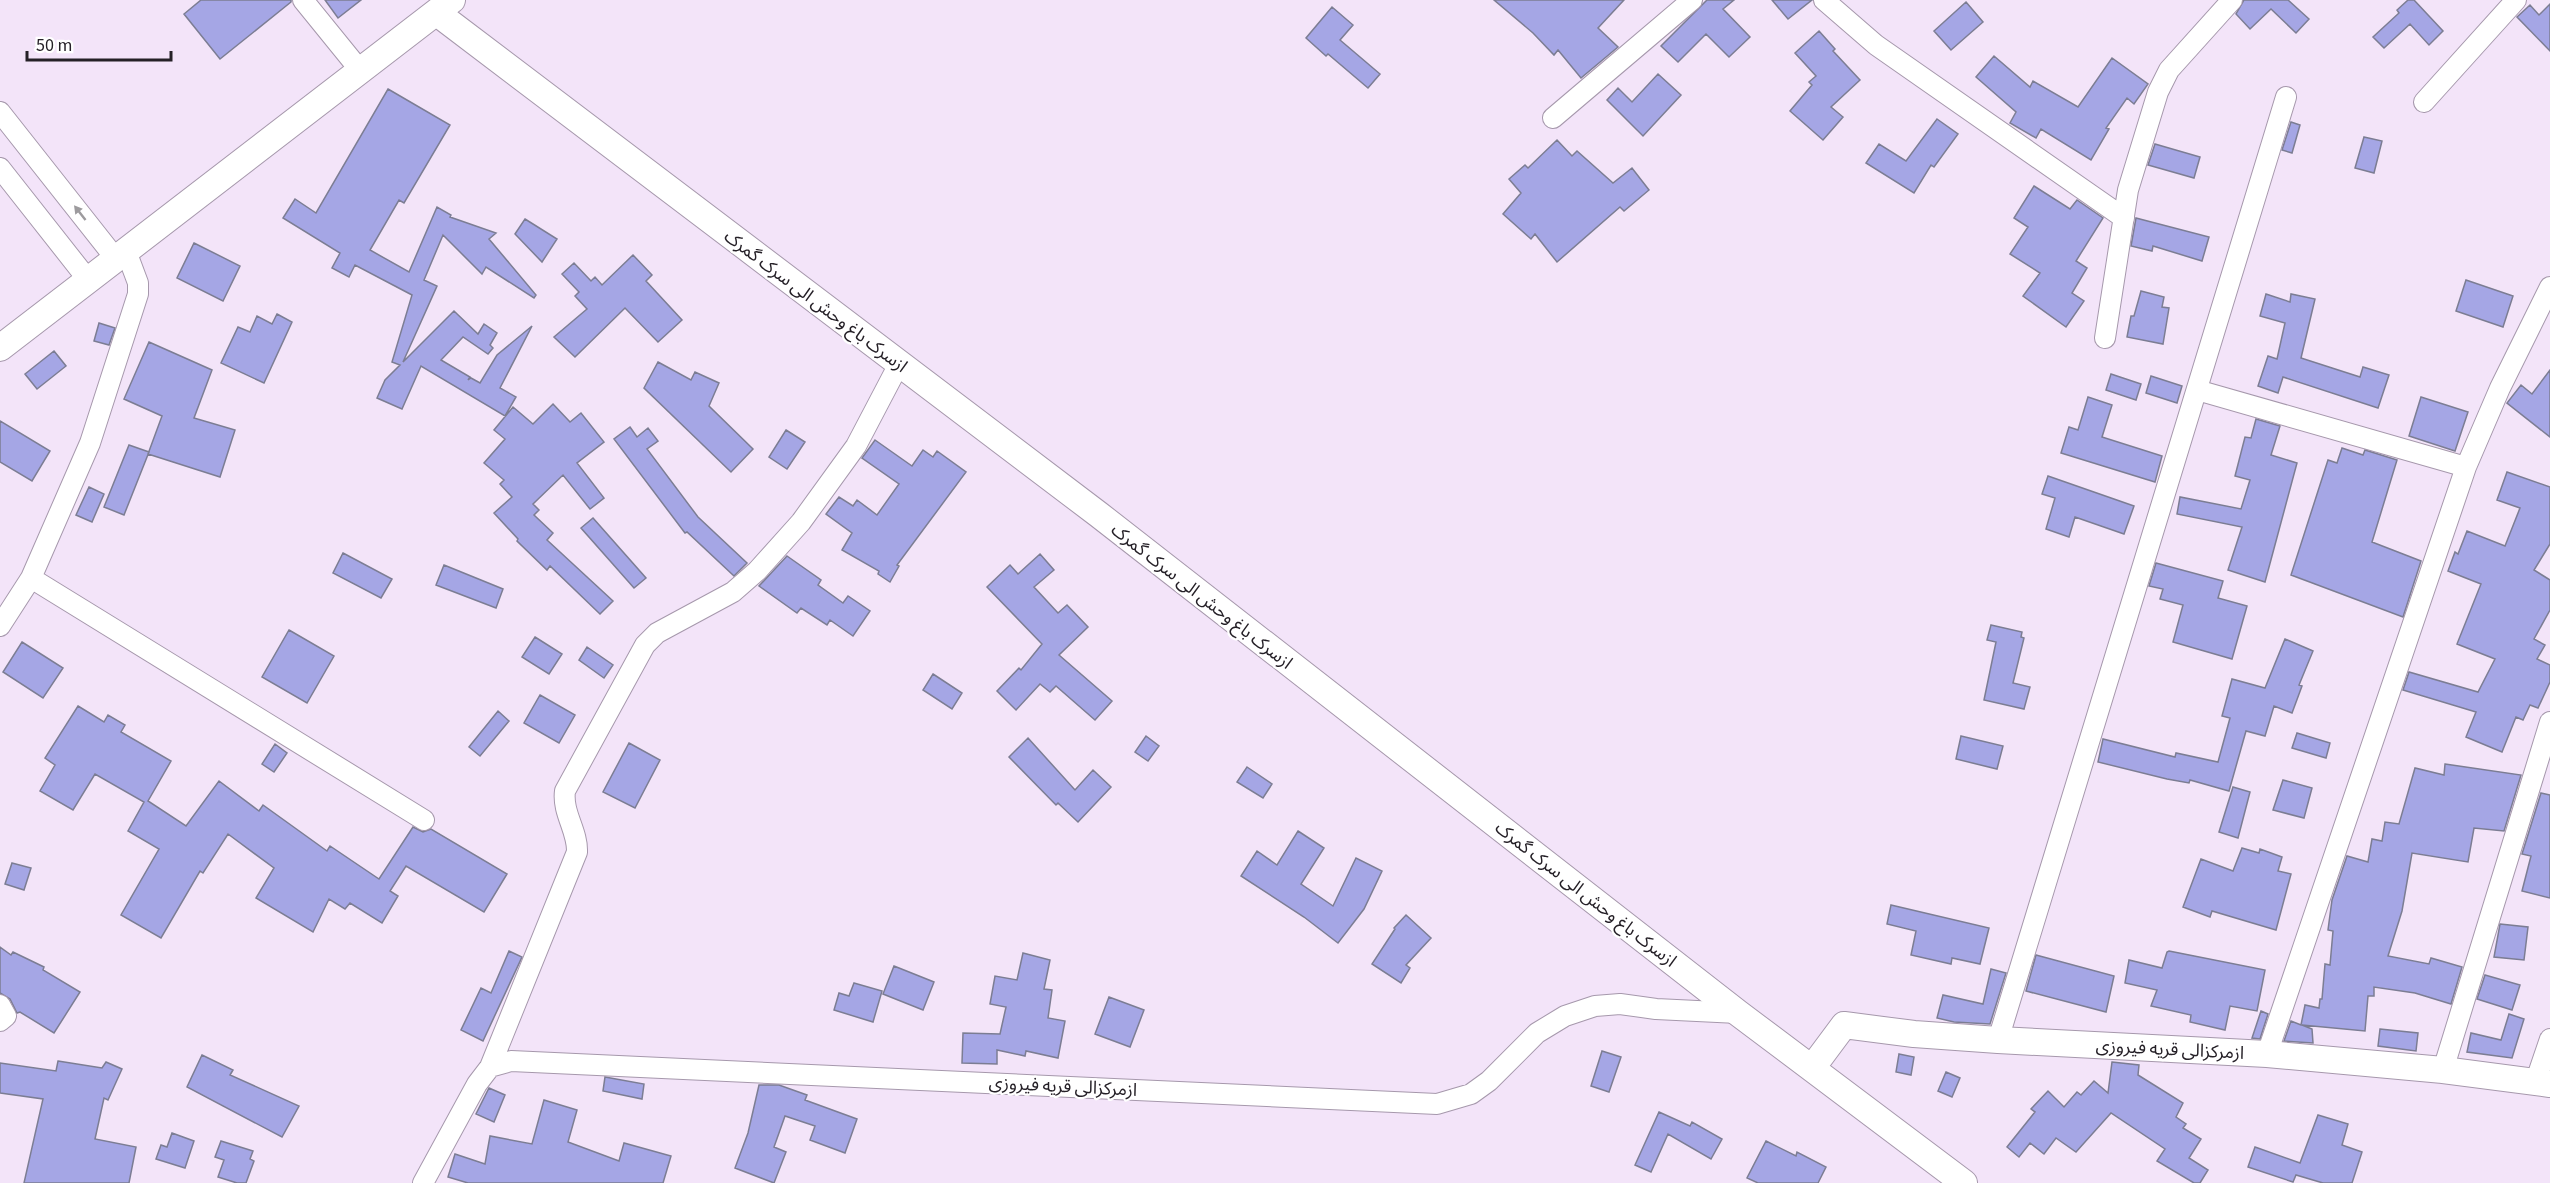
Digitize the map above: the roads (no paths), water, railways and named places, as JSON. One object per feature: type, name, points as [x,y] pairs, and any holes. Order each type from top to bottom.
[{"type":"main road","points":[[0,348],[359,69],[445,6]]},
{"type":"main road","name":"ازسرک باغ وحش الی سرک گمرک","points":[[445,6],[899,364],[1098,514],[1738,1013],[1965,1183]]},
{"type":"main road","name":"ازمرکزالی قریه فیروزی","points":[[1812,1068],[1844,1025],[1914,1034],[1998,1040],[2267,1054],[2443,1070],[2542,1083]]},
{"type":"street","points":[[303,0],[359,69]]},
{"type":"street","points":[[1553,118],[1692,0]]},
{"type":"street","points":[[1824,0],[1876,45],[2124,218]]},
{"type":"street","points":[[2105,338],[2128,190],[2158,92],[2169,70],[2232,0]]},
{"type":"street","points":[[2424,102],[2516,0]]},
{"type":"street","points":[[1998,1040],[2286,97]]},
{"type":"street","points":[[0,112],[121,255],[138,283],[138,294],[90,443],[31,578],[0,626]]},
{"type":"street","points":[[0,168],[89,281]]},
{"type":"street","points":[[2267,1054],[2466,466],[2500,388],[2550,287]]},
{"type":"street","points":[[423,1183],[477,1084],[490,1067],[577,852],[577,836],[564,803],[565,791],[645,645],[657,633],[732,592],[757,571],[801,522],[856,446],[899,364]]},
{"type":"street","points":[[2197,390],[2466,466]]},
{"type":"street","points":[[31,578],[424,819]]},
{"type":"street","points":[[2443,1070],[2550,722]]},
{"type":"street","name":"ازمرکزالی قریه فیروزی","points":[[490,1067],[511,1061],[1437,1104],[1471,1094],[1490,1081],[1537,1033],[1565,1016],[1595,1006],[1620,1004],[1656,1009],[1738,1013]]},
{"type":"street","points":[[0,1005],[6,1016],[0,1021]]},
{"type":"street","points":[[2542,1083],[2550,1039]]}]
